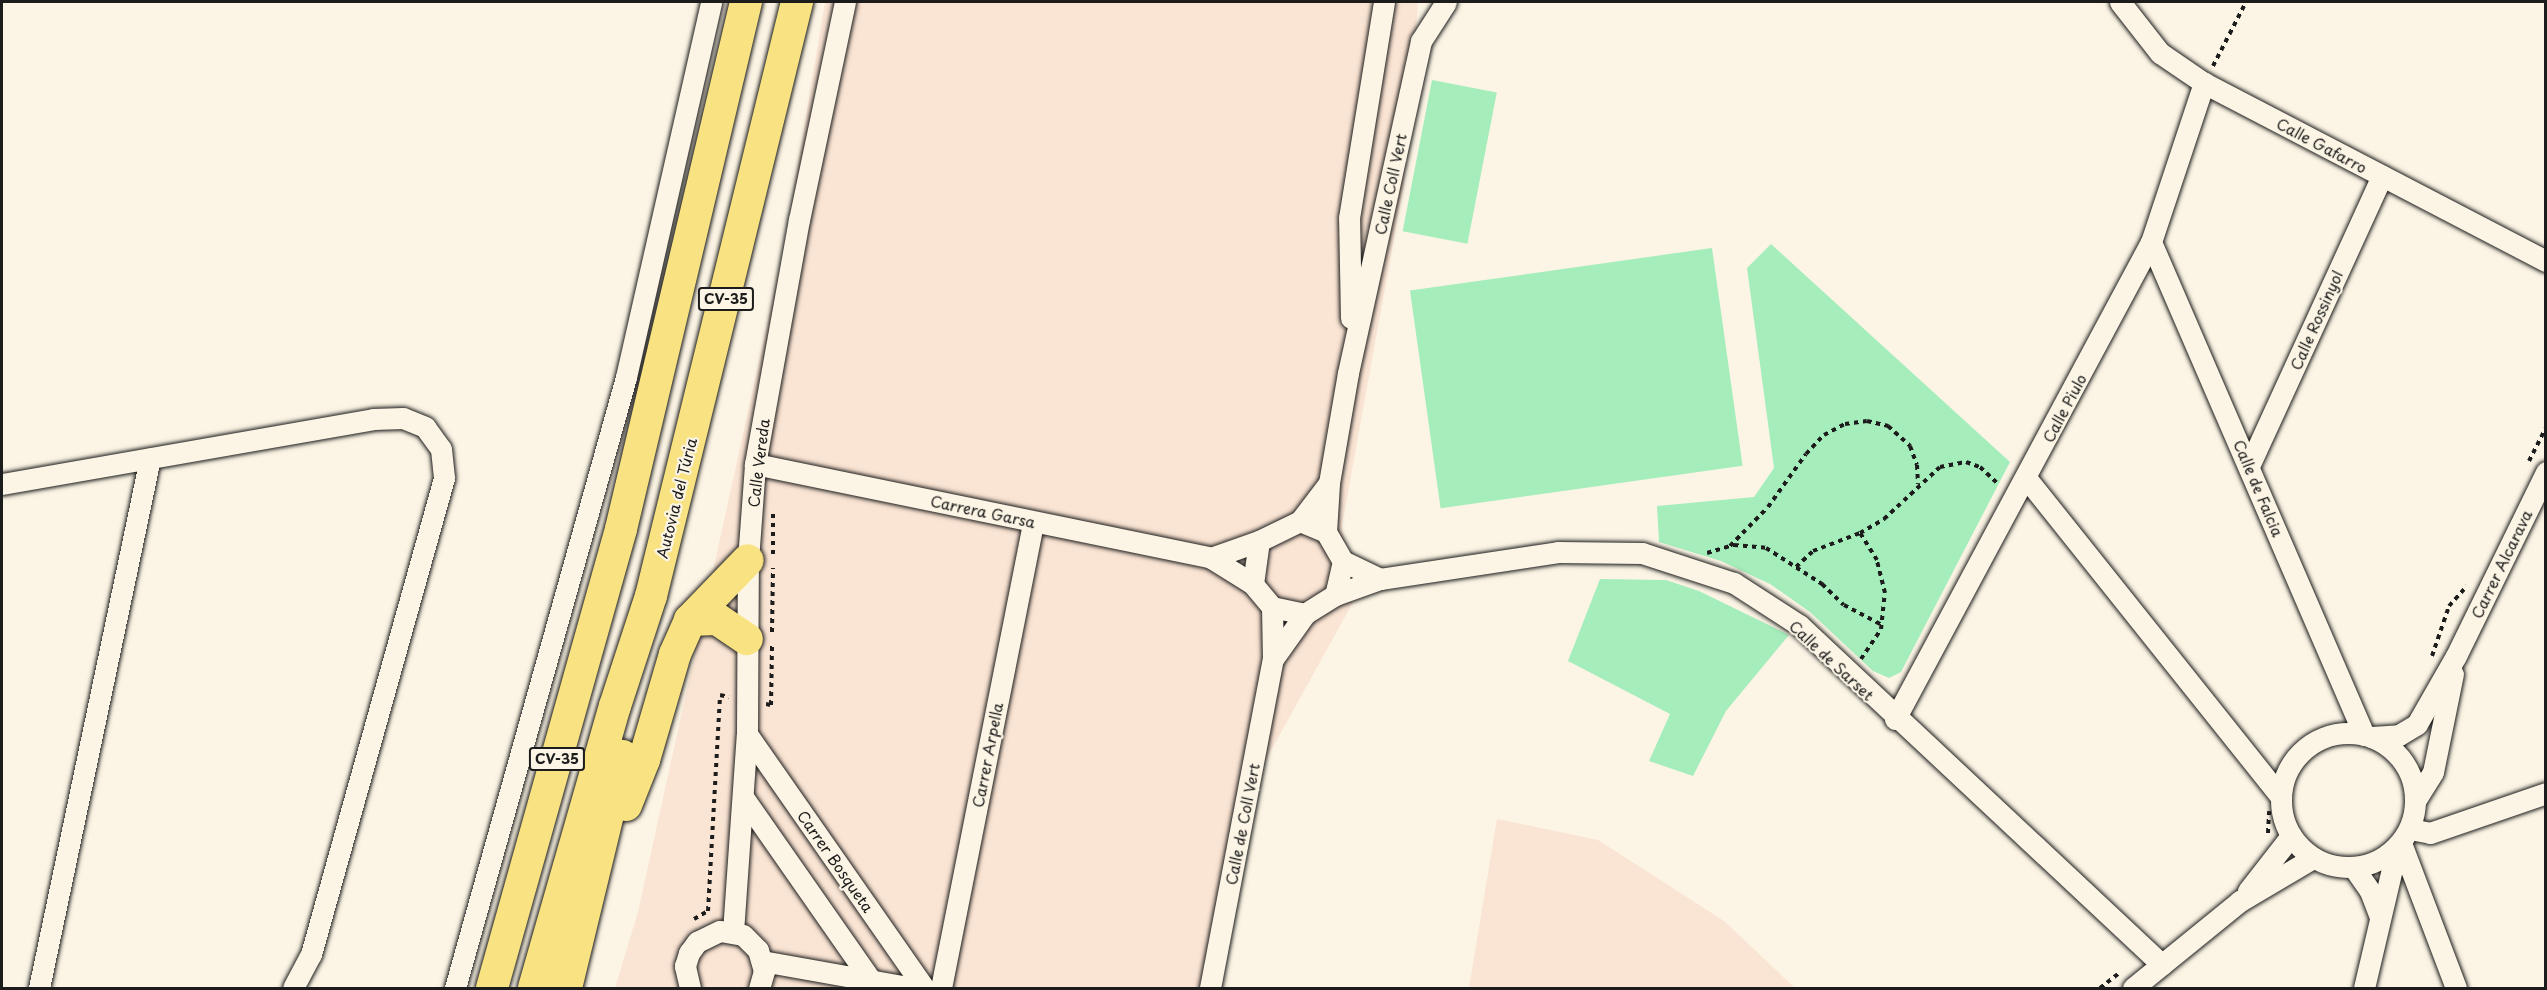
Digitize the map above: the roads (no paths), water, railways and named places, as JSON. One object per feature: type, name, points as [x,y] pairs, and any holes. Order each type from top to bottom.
[{"type":"highway","name":"CV-35","points":[[492,988],[621,529],[746,2]]},
{"type":"highway","name":"Autovia del Túria","points":[[534,988],[615,706],[651,596],[797,2]]},
{"type":"highway","points":[[592,890],[644,760],[675,654],[690,620],[748,560]]},
{"type":"highway","points":[[569,986],[617,774],[644,677],[651,596]]},
{"type":"highway","points":[[690,620],[717,619],[747,639]]},
{"type":"street","points":[[455,988],[626,377],[711,2]]},
{"type":"street","name":"Calle Vereda","points":[[733,932],[747,734],[748,560],[755,464],[799,220],[846,2]]},
{"type":"street","name":"Calle Coll Vert","points":[[1348,373],[1352,305],[1348,219],[1384,2]]},
{"type":"street","name":"Calle Coll Vert","points":[[1326,532],[1329,483],[1348,373],[1421,41],[1446,2]]},
{"type":"street","name":"Calle Gafarro","points":[[2120,2],[2160,53],[2204,83],[2546,261]]},
{"type":"street","name":"Calle Piulo","points":[[1895,719],[2027,479],[2151,242],[2204,83]]},
{"type":"street","name":"Calle Rossinyol","points":[[2250,464],[2382,176]]},
{"type":"street","name":"Calle de Falcia","points":[[2151,242],[2368,736]]},
{"type":"street","points":[[2,484],[373,419],[403,418],[425,427],[441,450],[444,478],[312,954],[293,988]]},
{"type":"street","points":[[39,988],[150,458]]},
{"type":"street","name":"Carrera Garsa","points":[[755,464],[1211,558],[1253,584]]},
{"type":"street","name":"Carrer Alcarava","points":[[2368,736],[2399,735],[2417,724],[2456,656],[2535,470]]},
{"type":"street","points":[[2027,479],[2275,790],[2291,836],[2313,858],[2332,866],[2354,868],[2385,857],[2402,840],[2430,833],[2546,793]]},
{"type":"street","name":"Calle Coll Vert","points":[[1300,521],[1329,483]]},
{"type":"street","points":[[1211,558],[1259,541],[1300,521],[1326,532],[1343,561],[1380,579]]},
{"type":"street","name":"Carrer Arpella","points":[[941,988],[1033,522]]},
{"type":"street","points":[[1259,541],[1253,584],[1272,608],[1305,614],[1335,595],[1343,561]]},
{"type":"street","name":"Calle de Sarset","points":[[1335,595],[1380,579],[1558,552],[1642,553],[1743,589],[1799,625],[1895,719],[2162,965]]},
{"type":"street","name":"Calle de Coll Vert","points":[[1210,988],[1273,659],[1272,608]]},
{"type":"street","name":"Calle de Coll Vert","points":[[1273,659],[1305,614]]},
{"type":"street","name":"Carrer Alcarava","points":[[2415,801],[2433,772],[2456,656]]},
{"type":"street","name":"Carrer Bosqueta","points":[[747,734],[924,988]]},
{"type":"street","points":[[2275,790],[2297,756],[2314,742],[2335,734],[2368,736],[2390,747],[2404,763],[2413,781],[2415,801],[2380,917],[2364,988]]},
{"type":"street","points":[[743,797],[873,985]]},
{"type":"street","points":[[2240,901],[2291,836]]},
{"type":"street","points":[[2402,840],[2456,988]]},
{"type":"street","points":[[2133,988],[2240,901],[2313,858]]},
{"type":"street","points":[[2354,868],[2370,891],[2380,917]]},
{"type":"street","points":[[690,988],[685,966],[696,942],[720,931],[733,932],[752,942],[762,961],[759,988]]},
{"type":"street","points":[[762,961],[873,985],[914,988]]}]
